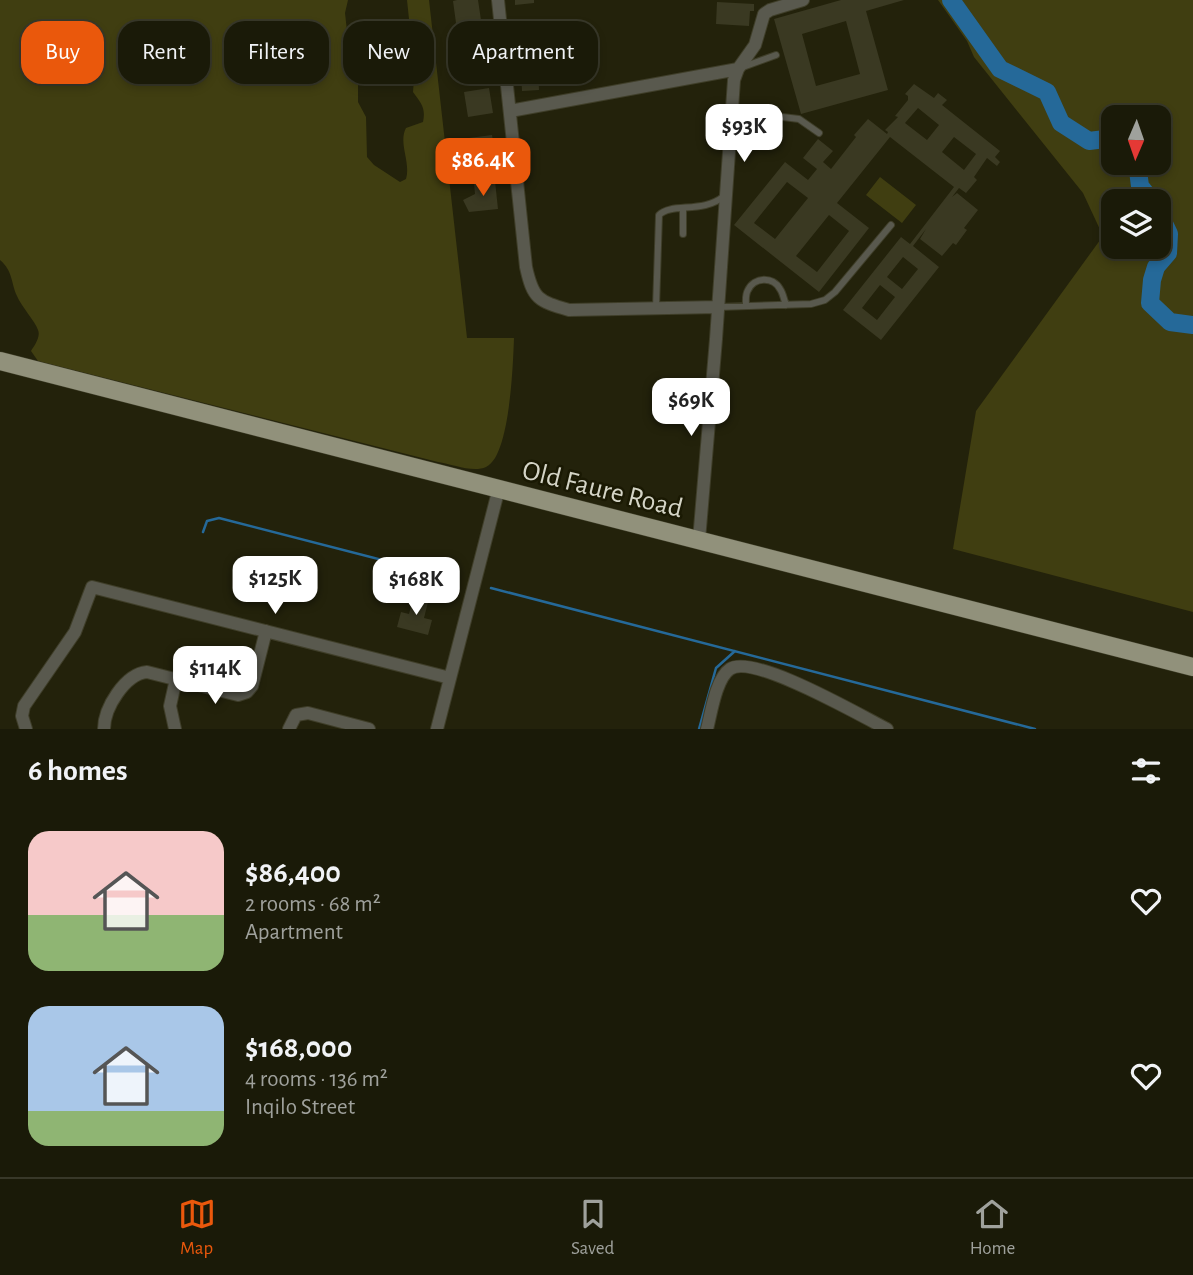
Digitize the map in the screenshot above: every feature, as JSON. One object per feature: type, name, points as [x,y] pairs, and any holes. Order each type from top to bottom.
[{"type":"main road","name":"Old Faure Road","points":[[0,361],[1193,667]]},
{"type":"street","points":[[498,0],[526,267],[536,297],[569,310],[718,307]]},
{"type":"street","points":[[699,540],[734,80],[738,69],[755,45],[764,14],[803,0]]},
{"type":"street","points":[[510,111],[738,69]]},
{"type":"street","points":[[437,729],[499,488]]},
{"type":"street","points":[[26,729],[22,716],[24,706],[75,632],[92,587],[450,678]]},
{"type":"street","points":[[104,729],[106,713],[130,679],[138,673],[147,672],[238,695],[247,692],[252,686],[266,631]]},
{"type":"street","points":[[707,729],[723,677],[730,669],[741,665],[778,674],[887,729]]},
{"type":"street","points":[[175,729],[170,706],[176,679]]},
{"type":"street","points":[[289,729],[296,715],[308,713],[364,728]]},
{"type":"lane","points":[[738,69],[776,55]]},
{"type":"lane","points":[[731,111],[799,119],[818,133]]},
{"type":"lane","points":[[656,308],[659,215],[666,209],[709,206],[725,195]]},
{"type":"lane","points":[[709,206],[724,214]]},
{"type":"lane","points":[[683,209],[683,234]]},
{"type":"lane","points":[[718,307],[818,303],[830,297],[891,225]]},
{"type":"lane","points":[[746,306],[749,287],[763,280],[778,286],[786,305]]},
{"type":"shaded area","points":[[0,0],[348,0],[346,21],[343,21],[343,84],[358,84],[358,102],[366,117],[367,157],[374,165],[400,182],[406,179],[407,173],[403,140],[406,128],[423,122],[424,117],[422,106],[413,92],[414,84],[434,84],[434,44],[467,338],[514,338],[509,408],[500,446],[494,460],[486,467],[462,468],[38,361],[31,351],[38,338],[38,330],[19,300],[10,273],[0,260]]},
{"type":"shaded area","points":[[407,0],[429,0],[431,21],[409,21]]},
{"type":"shaded area","points":[[938,0],[1193,0],[1193,612],[953,549],[976,411],[1101,239],[1101,259],[1171,259],[1171,189],[1101,189],[1101,232],[1083,193],[974,57],[967,41]]},
{"type":"shaded area","points":[[880,177],[916,205],[902,223],[866,195]]},
{"type":"building","points":[[478,0],[481,20],[456,21],[453,1]]},
{"type":"building","points":[[515,0],[534,0],[534,3],[515,5]]},
{"type":"building","points":[[841,0],[904,0],[866,11],[888,90],[801,114],[774,19]],"holes":[[[846,21],[860,74],[816,86],[802,34]]]},
{"type":"building","points":[[717,2],[754,4],[754,11],[750,11],[749,26],[716,24]]},
{"type":"building","points":[[522,84],[539,84],[539,90],[522,91]]},
{"type":"building","points":[[914,84],[934,98],[938,93],[947,100],[942,105],[1000,151],[995,157],[1000,162],[997,166],[987,158],[974,177],[977,180],[966,193],[959,188],[952,197],[957,193],[978,210],[964,228],[967,230],[956,245],[953,243],[942,256],[920,239],[926,229],[913,246],[939,267],[881,340],[843,310],[901,237],[910,244],[954,187],[890,137],[837,203],[869,228],[819,292],[734,225],[785,162],[808,180],[817,169],[803,158],[818,139],[833,151],[823,162],[831,169],[868,119],[887,134],[885,130],[898,117],[895,116],[908,100],[905,94]],"holes":[[[918,108],[939,125],[927,140],[905,123]],[[954,137],[976,154],[964,170],[942,152]],[[787,182],[808,198],[775,239],[754,223]],[[829,215],[849,231],[817,272],[796,256]],[[903,257],[918,269],[902,289],[887,277]],[[880,285],[895,297],[877,320],[862,308]]]},
{"type":"building","points":[[489,88],[493,113],[468,117],[464,92]]},
{"type":"building","points":[[492,135],[496,158],[472,161],[469,138]]},
{"type":"building","points":[[495,181],[498,209],[469,212],[463,200],[475,194],[474,183]]},
{"type":"building","points":[[414,594],[429,598],[424,618],[432,620],[428,635],[397,627],[401,612],[409,614]]},
{"type":"waterway","points":[[951,0],[1000,69],[1047,92],[1061,123],[1089,141],[1101,140]]},
{"type":"waterway","points":[[1139,175],[1142,189]]},
{"type":"waterway","points":[[1163,259],[1156,267],[1152,280],[1150,303],[1170,322],[1193,325]]},
{"type":"waterway","points":[[203,532],[207,521],[219,518],[456,579]]},
{"type":"waterway","points":[[491,588],[1035,729]]},
{"type":"waterway","points":[[699,729],[716,668],[735,651]]}]
